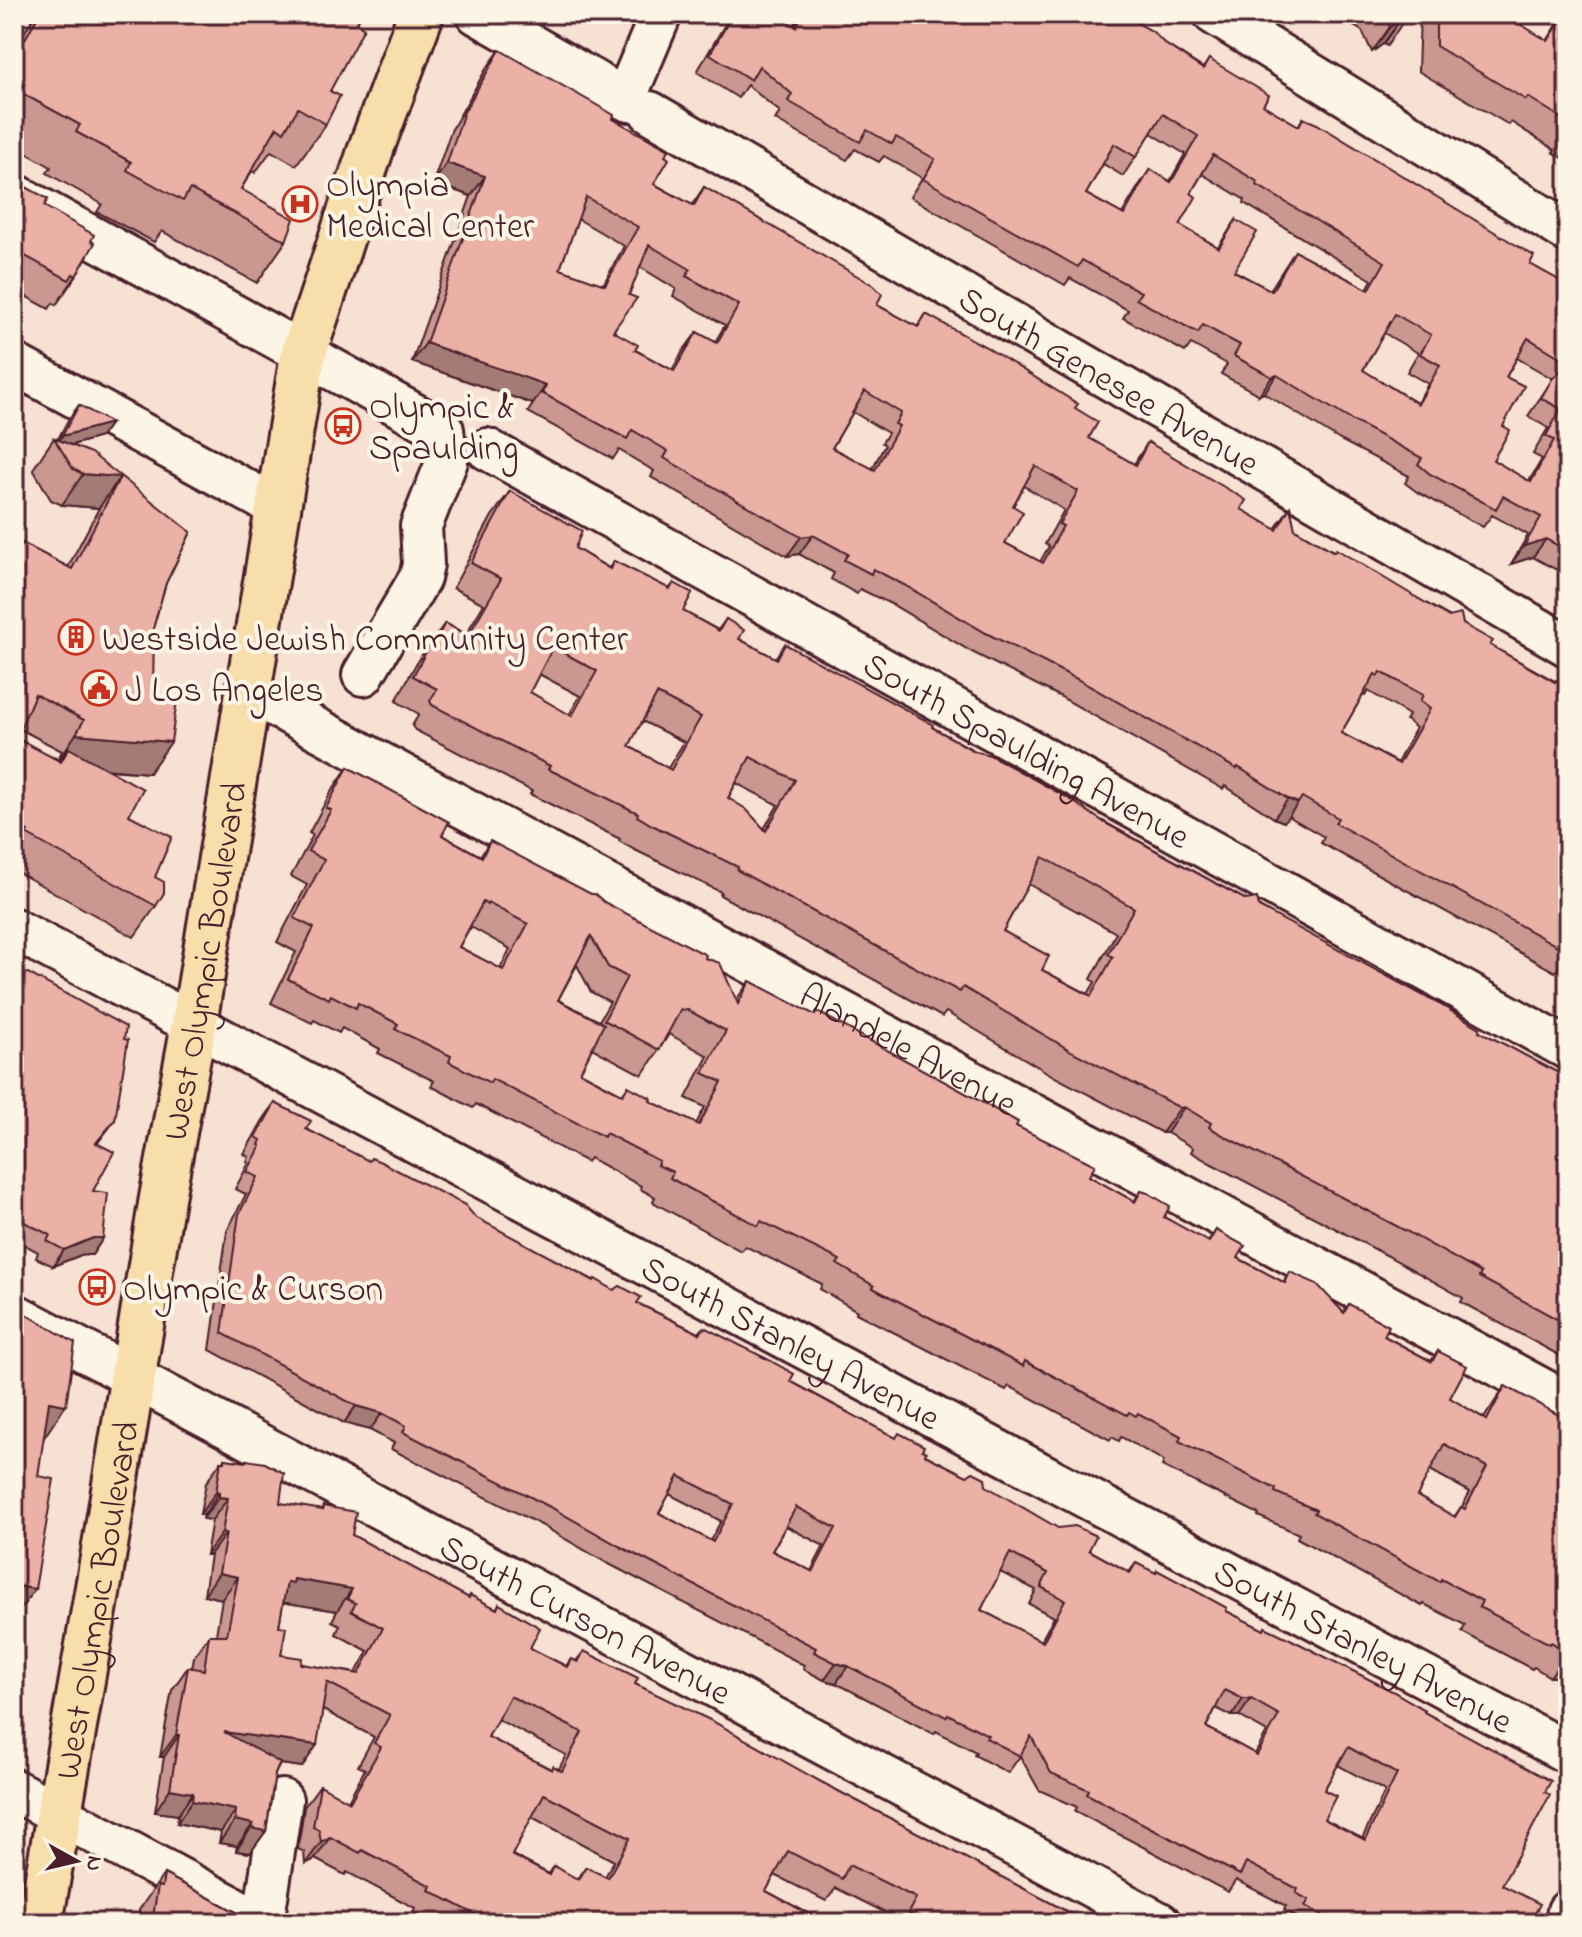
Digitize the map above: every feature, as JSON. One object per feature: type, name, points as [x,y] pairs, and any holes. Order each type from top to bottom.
[{"type":"main road","name":"West Olympic Boulevard","points":[[40,1923],[194,1024],[303,355],[373,143],[421,14]]},
{"type":"street","name":"South Genesee Avenue","points":[[477,14],[1568,646]]},
{"type":"street","points":[[634,104],[661,14]]},
{"type":"street","points":[[1214,14],[1568,232]]},
{"type":"street","points":[[14,194],[443,430],[447,461],[421,526],[423,564],[420,578],[363,675]]},
{"type":"street","points":[[14,364],[279,508]]},
{"type":"street","name":"South Spaulding Avenue","points":[[487,449],[1568,1049]]},
{"type":"street","name":"Alandele Avenue","points":[[249,692],[1568,1403]]},
{"type":"street","name":"South Stanley Avenue","points":[[14,929],[1568,1753]]},
{"type":"street","name":"South Curson Avenue","points":[[14,1314],[1160,1923]]},
{"type":"street","points":[[14,1790],[263,1923],[282,1800]]},
{"type":"street","points":[[1566,1923],[1568,1911]]},
{"type":"building","points":[[39,14],[361,14],[357,23],[364,28],[330,91],[340,96],[326,124],[298,108],[284,132],[277,127],[241,189],[294,219],[286,241],[190,189],[183,201],[127,170],[131,162],[76,132],[80,125],[16,90],[22,80],[14,76],[14,59]]},
{"type":"building","points":[[733,14],[774,14],[796,27],[803,14],[1121,14],[1152,31],[1165,44],[1203,69],[1209,59],[1269,95],[1263,105],[1299,126],[1303,118],[1317,124],[1534,256],[1530,264],[1566,284],[1568,281],[1568,362],[1528,338],[1506,377],[1524,386],[1503,426],[1510,430],[1493,460],[1531,482],[1554,440],[1546,436],[1561,409],[1541,398],[1552,379],[1568,363],[1568,551],[1546,539],[1524,546],[1541,517],[1503,496],[1496,509],[1430,474],[1418,464],[1422,458],[1277,375],[1272,377],[1234,356],[1240,345],[1203,325],[1198,333],[1136,299],[1141,292],[1082,260],[1078,267],[923,179],[935,159],[896,137],[892,144],[867,130],[860,142],[788,101],[792,94],[759,66],[751,80],[710,54]],"holes":[[[1163,114],[1198,136],[1171,182],[1150,169],[1124,215],[1086,194],[1114,144],[1136,157]],[[1213,155],[1385,262],[1369,290],[1295,251],[1272,291],[1234,271],[1257,232],[1236,220],[1219,248],[1180,225],[1196,197],[1191,193]],[[1395,314],[1431,335],[1420,354],[1440,365],[1418,404],[1363,370]]]},
{"type":"building","points":[[1383,14],[1408,14],[1404,21],[1401,19],[1390,27]]},
{"type":"building","points":[[1436,14],[1517,14],[1513,20],[1548,41],[1565,14],[1568,14],[1568,122],[1436,46]]},
{"type":"building","points":[[500,50],[669,150],[665,156],[669,159],[654,184],[694,206],[704,187],[873,285],[882,294],[877,305],[918,327],[926,314],[986,347],[1078,404],[1075,408],[1098,422],[1089,438],[1136,465],[1148,442],[1246,500],[1241,509],[1277,530],[1290,507],[1295,529],[1334,552],[1336,549],[1449,617],[1461,614],[1463,624],[1493,641],[1490,645],[1555,682],[1568,685],[1568,952],[1335,823],[1338,818],[1302,797],[1298,803],[1288,799],[1238,767],[986,633],[906,586],[873,569],[871,574],[844,560],[848,554],[813,535],[801,537],[664,458],[668,451],[632,430],[627,439],[542,393],[546,385],[426,343],[485,176],[447,163],[464,112]],"holes":[[[586,197],[638,227],[605,285],[560,269]],[[649,245],[690,269],[686,276],[739,305],[717,343],[697,332],[674,371],[635,350],[638,345],[613,331],[637,298],[629,295]],[[865,391],[901,413],[895,424],[899,426],[875,470],[832,448]],[[1035,466],[1078,491],[1059,524],[1063,526],[1043,563],[1005,543],[1023,512],[1013,506]],[[1381,672],[1423,695],[1420,701],[1430,709],[1399,764],[1341,733],[1375,674],[1378,676]]]},
{"type":"building","points":[[24,186],[48,199],[44,206],[94,235],[91,241],[95,243],[76,276],[73,274],[69,280],[14,250],[14,190],[20,193]]},
{"type":"building","points":[[79,405],[111,423],[62,436]]},
{"type":"building","points":[[54,438],[91,453],[191,532],[166,583],[154,625],[153,696],[177,700],[171,742],[76,734],[84,720],[35,694],[16,738],[61,762],[69,748],[143,789],[129,815],[172,837],[155,877],[164,882],[164,893],[156,906],[26,834],[28,831],[14,823],[14,539],[72,569],[120,477],[83,474],[73,469]]},
{"type":"building","points":[[510,491],[582,531],[575,548],[610,569],[614,561],[670,589],[674,583],[692,593],[683,611],[719,631],[726,619],[744,630],[739,639],[777,659],[785,644],[925,720],[974,751],[990,755],[1068,798],[1105,823],[1246,900],[1257,898],[1259,907],[1568,1078],[1568,1325],[1479,1277],[1481,1273],[1406,1231],[1230,1139],[1184,1107],[1180,1108],[1073,1052],[963,987],[960,992],[737,870],[738,867],[652,825],[637,816],[638,813],[548,769],[550,766],[432,705],[430,701],[437,689],[413,676],[434,637],[437,638],[445,623],[468,636],[501,579],[471,563]],"holes":[[[553,647],[597,671],[572,716],[530,692]],[[657,694],[701,717],[671,770],[629,746]],[[750,757],[795,780],[766,831],[746,809],[728,798]],[[1043,857],[1134,908],[1108,954],[1113,957],[1091,996],[1042,970],[1049,956],[1003,931]]]},
{"type":"building","points":[[348,767],[449,822],[442,835],[482,857],[490,841],[595,894],[604,902],[706,955],[705,958],[720,963],[738,1004],[750,981],[815,1015],[818,1012],[1018,1122],[1016,1126],[1095,1165],[1089,1176],[1135,1202],[1141,1191],[1148,1193],[1170,1206],[1164,1217],[1209,1242],[1216,1230],[1245,1246],[1238,1258],[1285,1283],[1290,1272],[1317,1284],[1344,1313],[1349,1304],[1389,1326],[1384,1336],[1432,1362],[1438,1351],[1467,1366],[1450,1398],[1487,1420],[1505,1386],[1568,1420],[1568,1653],[1479,1607],[1482,1601],[1441,1579],[1440,1582],[1314,1513],[1316,1510],[1179,1441],[1181,1436],[1138,1413],[1136,1416],[1129,1412],[1127,1415],[1025,1361],[1023,1366],[873,1288],[837,1264],[840,1260],[761,1221],[758,1226],[670,1178],[673,1172],[657,1165],[659,1161],[606,1133],[604,1137],[492,1079],[490,1083],[449,1062],[451,1056],[395,1029],[398,1024],[358,1003],[356,1008],[331,995],[329,999],[288,979],[314,928],[294,918],[324,860],[308,851],[331,810],[326,808]],"holes":[[[483,902],[528,924],[503,970],[459,947]],[[591,936],[608,967],[627,977],[604,1020],[659,1050],[681,1009],[726,1031],[703,1073],[722,1082],[699,1125],[650,1101],[651,1098],[628,1086],[623,1095],[580,1072],[604,1024],[558,1000]],[[1444,1444],[1487,1467],[1465,1509],[1461,1507],[1455,1517],[1417,1496]]]},
{"type":"building","points":[[14,968],[126,1027],[124,1039],[128,1040],[115,1120],[96,1143],[114,1152],[93,1191],[108,1193],[103,1238],[93,1238],[64,1250],[47,1241],[50,1235],[14,1217],[14,1105],[24,1086],[14,1081]]},
{"type":"building","points":[[275,1103],[311,1121],[306,1129],[369,1161],[371,1158],[381,1162],[465,1205],[475,1217],[594,1281],[614,1290],[620,1286],[641,1297],[637,1303],[700,1334],[704,1327],[767,1359],[794,1374],[790,1381],[896,1438],[899,1433],[924,1446],[922,1450],[926,1452],[925,1455],[967,1476],[973,1472],[985,1478],[986,1486],[1058,1528],[1075,1526],[1096,1536],[1089,1550],[1130,1573],[1136,1563],[1156,1573],[1157,1570],[1227,1608],[1226,1611],[1290,1639],[1394,1692],[1424,1712],[1551,1781],[1545,1792],[1550,1795],[1502,1885],[1540,1904],[1530,1923],[1336,1923],[1305,1906],[1309,1900],[1296,1893],[1298,1889],[1246,1862],[1240,1875],[1087,1794],[1089,1790],[1051,1773],[1031,1736],[1020,1756],[948,1714],[946,1717],[848,1666],[814,1652],[816,1648],[403,1432],[406,1426],[382,1413],[356,1406],[222,1333],[239,1214],[258,1177],[247,1172],[261,1146],[261,1140],[256,1137]],"holes":[[[679,1476],[733,1504],[713,1542],[659,1513]],[[796,1507],[836,1528],[813,1572],[772,1551]],[[1010,1553],[1048,1573],[1041,1587],[1065,1600],[1043,1642],[981,1610]],[[1225,1690],[1243,1699],[1251,1699],[1279,1715],[1257,1755],[1206,1727]],[[1348,1747],[1397,1774],[1365,1840],[1324,1819],[1336,1796],[1324,1790]]]},
{"type":"building","points":[[14,1307],[75,1343],[66,1405],[49,1402],[38,1476],[54,1479],[35,1589],[17,1586],[14,1604]]},
{"type":"building","points":[[225,1459],[265,1463],[284,1473],[280,1503],[356,1512],[352,1535],[469,1598],[470,1595],[497,1609],[499,1604],[540,1628],[530,1648],[567,1667],[571,1659],[578,1662],[584,1651],[638,1678],[635,1684],[714,1722],[1089,1923],[927,1923],[908,1913],[916,1898],[849,1865],[842,1879],[788,1851],[766,1891],[825,1923],[497,1923],[429,1890],[431,1886],[362,1850],[360,1853],[330,1837],[321,1842],[319,1830],[313,1827],[320,1785],[350,1802],[381,1747],[374,1743],[390,1715],[327,1682],[317,1745],[224,1732],[280,1763],[275,1774],[266,1831],[235,1820],[236,1810],[192,1801],[193,1793],[170,1789],[188,1667],[204,1670],[209,1635],[227,1635],[238,1577],[219,1573],[228,1498],[219,1497],[219,1492],[216,1492],[221,1461],[225,1462]],"holes":[[[294,1579],[352,1589],[347,1599],[356,1603],[351,1611],[383,1628],[359,1674],[301,1664],[302,1658],[281,1655],[286,1627],[279,1626],[287,1582],[293,1583]],[[510,1696],[582,1732],[562,1771],[553,1766],[552,1770],[488,1737]],[[544,1794],[630,1838],[608,1878],[586,1867],[579,1880],[554,1866],[550,1875],[512,1855]]]},
{"type":"building","points":[[164,1874],[257,1923],[152,1923],[158,1886],[162,1887]]},
{"type":"building","points":[[829,1915],[843,1923],[825,1923]]},
{"type":"place","name":"Olympia Medical Center","points":[[300,204]]},
{"type":"place","name":"Olympic & Spaulding","points":[[343,426]]},
{"type":"place","name":"Westside Jewish Community Center","points":[[76,637]]},
{"type":"place","name":"J Los Angeles","points":[[99,688]]},
{"type":"place","name":"Olympic & Curson","points":[[97,1287]]}]
